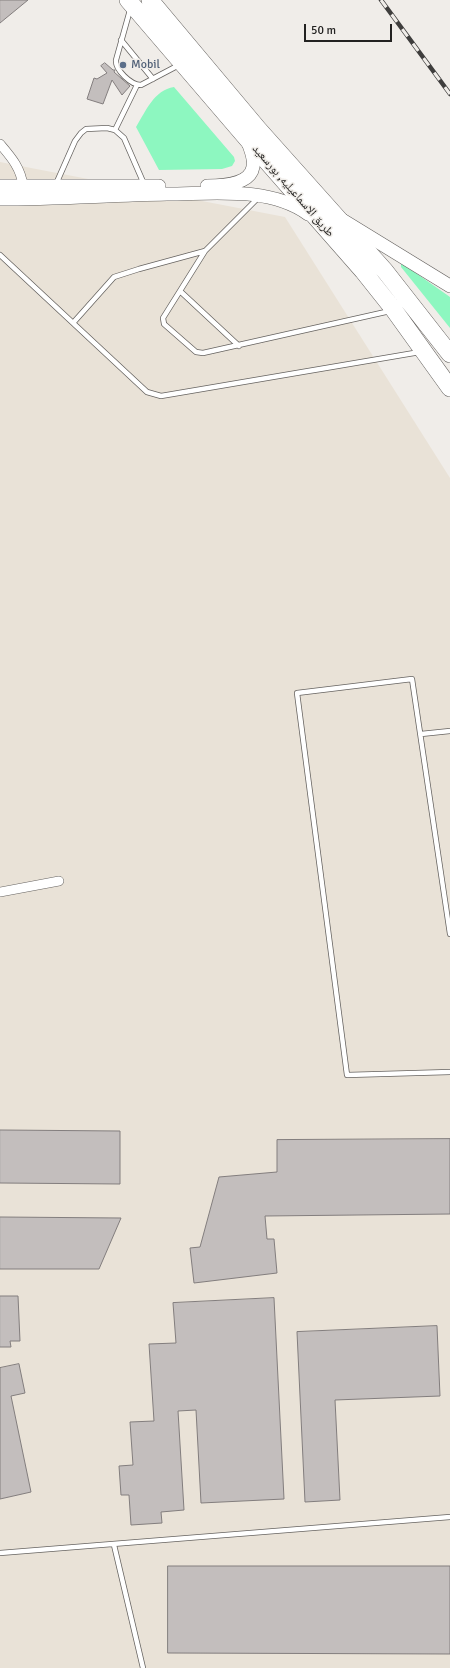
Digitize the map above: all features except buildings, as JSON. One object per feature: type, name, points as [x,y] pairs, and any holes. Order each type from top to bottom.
[{"type":"highway","name":"طريق الاسماعيليه, بورسعيد","points":[[150,0],[259,130],[385,271],[450,354]]},
{"type":"highway","name":"طريق الاسماعيليه, بورسعيد","points":[[130,2],[182,64],[322,224],[394,310],[450,388]]},
{"type":"street","points":[[0,199],[218,186],[240,181],[246,178],[253,168],[254,160],[248,140]]},
{"type":"street","points":[[0,144],[17,165],[23,186]]},
{"type":"street","points":[[0,186],[55,186],[260,196],[291,204],[322,224]]},
{"type":"street","points":[[338,217],[450,286]]},
{"type":"street","points":[[0,892],[59,880]]},
{"type":"lane","points":[[130,2],[116,65],[118,70],[137,85],[144,84],[182,64]]},
{"type":"lane","points":[[121,40],[153,79]]},
{"type":"lane","points":[[115,130],[137,85]]},
{"type":"lane","points":[[55,186],[75,141],[81,133],[86,129],[107,128],[115,130],[124,138],[144,190]]},
{"type":"lane","points":[[260,196],[205,251],[163,318],[164,324],[196,352],[203,353],[239,346],[394,310]]},
{"type":"lane","points":[[74,323],[114,277],[139,268],[205,251]]},
{"type":"lane","points":[[0,255],[148,392],[161,396],[424,351]]},
{"type":"lane","points":[[180,291],[239,346]]},
{"type":"lane","points":[[450,934],[412,678],[297,693],[347,1075],[450,1072]]},
{"type":"lane","points":[[421,734],[450,730]]},
{"type":"lane","points":[[0,1553],[450,1517]]},
{"type":"lane","points":[[114,1545],[143,1668]]},
{"type":"shaded area","points":[[0,162],[285,217],[450,478],[450,1668],[0,1668]]},
{"type":"green space","points":[[174,87],[234,157],[235,161],[232,166],[222,169],[159,170],[136,127],[151,102],[161,92]]},
{"type":"green space","points":[[401,264],[450,297],[450,328],[401,267]]},
{"type":"railway","points":[[381,0],[450,94]]},
{"type":"place","name":"Mobil","points":[[123,65]]}]
